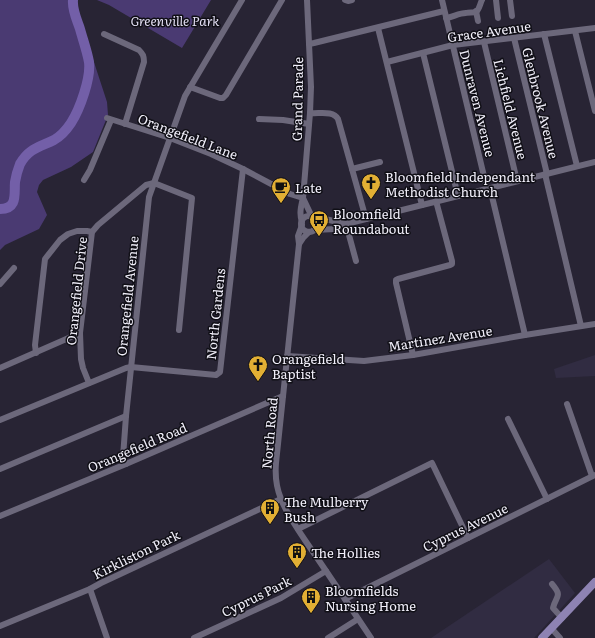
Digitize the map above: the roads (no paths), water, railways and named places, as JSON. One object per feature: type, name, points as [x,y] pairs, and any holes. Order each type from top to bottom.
[{"type":"main road","points":[[542,638],[595,582]]},
{"type":"street","name":"Orangefield Avenue","points":[[0,420],[131,367],[149,197],[185,96],[242,0]]},
{"type":"street","points":[[190,87],[220,98],[226,96],[282,0]]},
{"type":"street","name":"Grand Parade","points":[[302,224],[300,210],[303,198],[311,87],[307,0]]},
{"type":"street","points":[[345,0],[352,0]]},
{"type":"street","name":"Dunraven Avenue","points":[[442,0],[525,334]]},
{"type":"street","points":[[446,18],[466,12],[476,11],[482,0]]},
{"type":"street","points":[[496,0],[498,18]]},
{"type":"street","points":[[510,0],[512,16]]},
{"type":"street","points":[[309,44],[444,11]]},
{"type":"street","points":[[476,11],[478,21]]},
{"type":"street","points":[[378,28],[422,205]]},
{"type":"street","name":"Grace Avenue","points":[[387,62],[453,45],[595,28]]},
{"type":"street","points":[[575,30],[595,111]]},
{"type":"street","points":[[104,34],[139,50],[144,57],[144,62],[125,124]]},
{"type":"street","points":[[544,34],[577,166]]},
{"type":"street","name":"Glenbrook Avenue","points":[[514,38],[581,326]]},
{"type":"street","name":"Lichfield Avenue","points":[[484,42],[517,181]]},
{"type":"street","points":[[423,53],[458,196]]},
{"type":"street","points":[[310,113],[332,113],[336,115],[366,219]]},
{"type":"street","name":"Orangefield Lane","points":[[84,180],[90,170],[109,119],[170,138],[211,154],[290,194],[303,198]]},
{"type":"street","points":[[259,119],[283,120],[309,124]]},
{"type":"street","points":[[352,169],[380,162]]},
{"type":"street","points":[[302,224],[304,230],[312,231],[335,229],[346,224],[595,162]]},
{"type":"street","name":"North Gardens","points":[[131,367],[216,375],[220,372],[243,169]]},
{"type":"street","points":[[154,183],[192,198],[178,330]]},
{"type":"street","name":"Orangefield Drive","points":[[89,383],[81,358],[80,333],[92,232],[98,225],[146,185],[154,183]]},
{"type":"street","name":"Grand Parade","points":[[303,198],[313,217]]},
{"type":"street","points":[[413,355],[396,280],[452,264],[436,201]]},
{"type":"street","points":[[299,244],[303,238],[317,226],[317,222],[313,217]]},
{"type":"street","points":[[299,244],[298,236],[305,218],[321,218],[346,224]]},
{"type":"street","points":[[346,224],[356,261]]},
{"type":"street","points":[[36,353],[35,346],[44,259],[60,240],[68,234],[77,231],[92,232]]},
{"type":"street","name":"North Road","points":[[299,244],[275,472],[276,482],[284,506],[298,529],[371,638]]},
{"type":"street","points":[[0,284],[14,268]]},
{"type":"street","name":"Martinez Avenue","points":[[287,356],[364,361],[413,355],[525,334],[595,324]]},
{"type":"street","points":[[0,368],[80,333]]},
{"type":"street","points":[[126,464],[123,457],[131,367]]},
{"type":"street","name":"Orangefield Road","points":[[0,516],[126,464],[283,396]]},
{"type":"street","points":[[567,404],[594,476]]},
{"type":"street","points":[[0,469],[126,416]]},
{"type":"street","points":[[508,419],[547,499]]},
{"type":"street","points":[[298,529],[432,463],[468,538]]},
{"type":"street","name":"Cyprus Avenue","points":[[345,599],[594,476]]},
{"type":"street","name":"Kirkliston Park","points":[[0,626],[90,589],[281,499]]},
{"type":"street","name":"Cyprus Park","points":[[194,638],[281,598],[326,571]]},
{"type":"street","points":[[552,584],[558,593],[554,608],[562,618]]},
{"type":"street","points":[[90,589],[106,638]]},
{"type":"street","points":[[328,638],[358,619]]},
{"type":"street","points":[[552,629],[560,638]]},
{"type":"waterway","points":[[0,209],[10,206],[14,200],[16,175],[23,159],[31,151],[54,140],[66,130],[74,117],[87,85],[89,62],[74,11],[73,0]]},
{"type":"place","name":"Bloomfield Independant Methodist Church","points":[[371,200]]},
{"type":"place","name":"Late","points":[[281,204]]},
{"type":"place","name":"Bloomfield Roundabout","points":[[319,237]]},
{"type":"place","name":"Orangefield Baptist","points":[[258,382]]},
{"type":"place","name":"The Mulberry Bush","points":[[270,525]]},
{"type":"place","name":"The Hollies","points":[[297,569]]},
{"type":"place","name":"Bloomfields Nursing Home","points":[[311,614]]},
{"type":"park label","name":"Greenville Park","points":[[175,20]]}]
